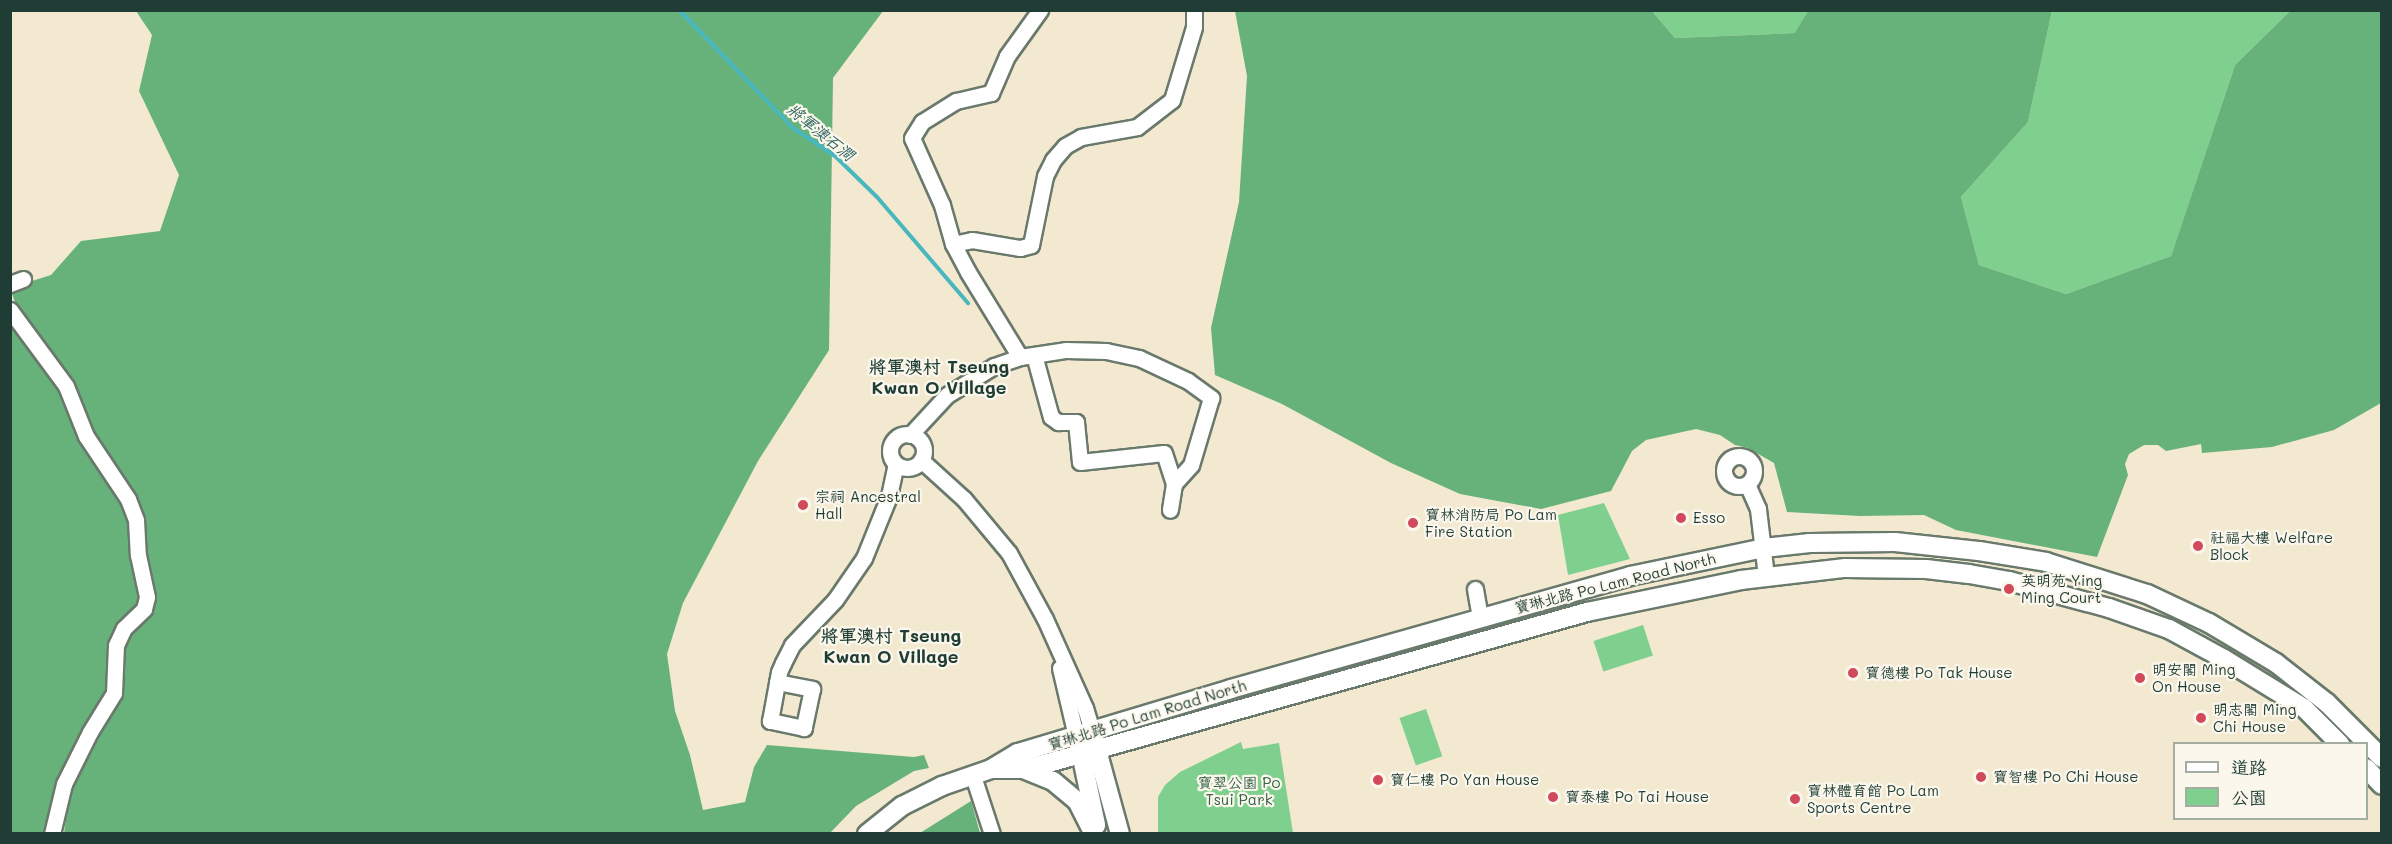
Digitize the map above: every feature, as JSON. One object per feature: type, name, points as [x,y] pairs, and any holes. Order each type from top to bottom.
[{"type":"main road","name":"寶琳北路 Po Lam Road North","points":[[867,834],[902,806],[942,786],[991,769],[1018,753],[1630,576],[1764,548],[1844,542],[1932,544],[2046,562],[2117,584],[2174,606],[2256,650],[2327,703],[2366,742]]},
{"type":"main road","name":"寶琳北路 Po Lam Road North","points":[[991,769],[1023,769],[1089,752],[1587,612],[1766,576],[1845,568],[1926,569],[2009,581],[2109,608],[2169,629],[2224,658],[2304,708],[2338,742]]},
{"type":"main road","points":[[1084,734],[1120,834]]},
{"type":"main road","name":"寶琳北路 Po Lam Road North","points":[[2368,744],[2382,758]]},
{"type":"main road","points":[[1089,752],[1096,834]]},
{"type":"main road","points":[[1023,769],[1053,781],[1077,801],[1096,834]]},
{"type":"main road","points":[[2368,769],[2382,785]]},
{"type":"street","points":[[1040,10],[1007,56],[991,93],[956,101],[922,122],[912,135],[912,141],[925,163],[942,205],[953,244],[968,273],[1027,356],[1051,417],[1058,422],[1076,422],[1080,462],[1164,453],[1174,484],[1170,510]]},
{"type":"street","points":[[953,244],[972,240],[1020,248],[1031,245],[1045,176],[1053,160],[1065,146],[1081,137],[1137,127],[1172,100],[1194,27],[1194,10]]},
{"type":"street","points":[[10,310],[66,386],[86,436],[129,501],[135,520],[138,555],[147,597],[144,609],[124,628],[116,645],[114,693],[90,732],[64,784],[52,834]]},
{"type":"street","points":[[777,682],[792,645],[835,600],[864,558],[889,496],[896,464],[890,452],[893,442],[900,436],[910,435],[947,394],[994,366],[1027,356],[1078,349],[1123,354],[1163,367],[1211,398],[1191,465],[1174,484]]},
{"type":"street","points":[[910,435],[922,444],[921,460]]},
{"type":"street","points":[[896,464],[907,468],[921,460]]},
{"type":"street","points":[[921,460],[964,499],[1009,553],[1027,583],[1055,645],[1084,734]]},
{"type":"street","points":[[1748,484],[1758,509],[1766,576]]},
{"type":"street","points":[[1475,589],[1480,618]]},
{"type":"street","points":[[973,776],[992,834]]},
{"type":"green space","points":[[136,11],[883,11],[833,78],[829,350],[758,461],[683,603],[667,654],[675,711],[690,755],[703,810],[745,802],[754,767],[767,745],[914,757],[924,755],[929,768],[914,771],[856,806],[830,833],[64,833],[69,798],[99,729],[117,703],[124,681],[120,654],[125,635],[140,624],[150,604],[142,524],[92,434],[81,401],[62,369],[18,311],[10,288],[51,275],[81,241],[160,231],[179,175],[139,91],[152,35]]},
{"type":"green space","points":[[1235,11],[1652,11],[1675,38],[1795,33],[1808,11],[2052,11],[2028,122],[1961,197],[1979,265],[2066,294],[2171,256],[2235,65],[2290,11],[2381,11],[2381,403],[2334,430],[2272,447],[2202,453],[2201,444],[2166,451],[2158,445],[2144,445],[2129,454],[2125,464],[2128,475],[2097,557],[1956,530],[1924,515],[1860,516],[1787,512],[1774,463],[1748,448],[1735,445],[1720,435],[1696,429],[1646,440],[1632,451],[1611,491],[1541,509],[1460,494],[1391,463],[1282,404],[1215,375],[1211,328],[1239,202],[1247,76]]},
{"type":"green space","points":[[1652,11],[1808,11],[1796,33],[1675,38]]},
{"type":"green space","points":[[2052,11],[2290,11],[2235,65],[2171,256],[2066,294],[1979,265],[1961,197],[2028,122]]},
{"type":"green space","points":[[10,322],[52,376],[124,503],[130,526],[138,602],[130,616],[114,628],[107,653],[111,680],[51,833],[11,833]]},
{"type":"green space","points":[[1604,503],[1630,559],[1568,575],[1558,515]]},
{"type":"green space","points":[[1643,625],[1653,655],[1603,672],[1594,641]]},
{"type":"green space","points":[[1426,709],[1442,756],[1416,765],[1400,718]]},
{"type":"green space","name":"寶翠公園 Po Tsui Park","points":[[1241,742],[1243,749],[1279,743],[1293,833],[1158,833],[1158,797],[1165,785],[1180,772]]},
{"type":"green space","points":[[971,801],[980,833],[920,833]]},
{"type":"waterway","name":"將軍澳石澗","points":[[679,10],[793,128],[835,156],[877,197],[968,303]]},
{"type":"place","name":"宗祠 Ancestral Hall","points":[[803,505]]},
{"type":"place","name":"Esso","points":[[1681,518]]},
{"type":"place","name":"寶林消防局 Po Lam Fire Station","points":[[1413,523]]},
{"type":"place","name":"社福大樓 Welfare Block","points":[[2198,546]]},
{"type":"place","name":"英明苑 Ying Ming Court","points":[[2009,589]]},
{"type":"place","name":"寶德樓 Po Tak House","points":[[1853,673]]},
{"type":"place","name":"明安閣 Ming On House","points":[[2140,678]]},
{"type":"place","name":"明志閣 Ming Chi House","points":[[2201,718]]},
{"type":"place","name":"寶智樓 Po Chi House","points":[[1981,777]]},
{"type":"place","name":"寶仁樓 Po Yan House","points":[[1378,780]]},
{"type":"place","name":"寶泰樓 Po Tai House","points":[[1553,797]]},
{"type":"place","name":"寶林體育館 Po Lam Sports Centre","points":[[1795,799]]},
{"type":"district","name":"將軍澳村 Tseung Kwan O Village","points":[[939,377]]},
{"type":"district","name":"將軍澳村 Tseung Kwan O Village","points":[[891,646]]}]
